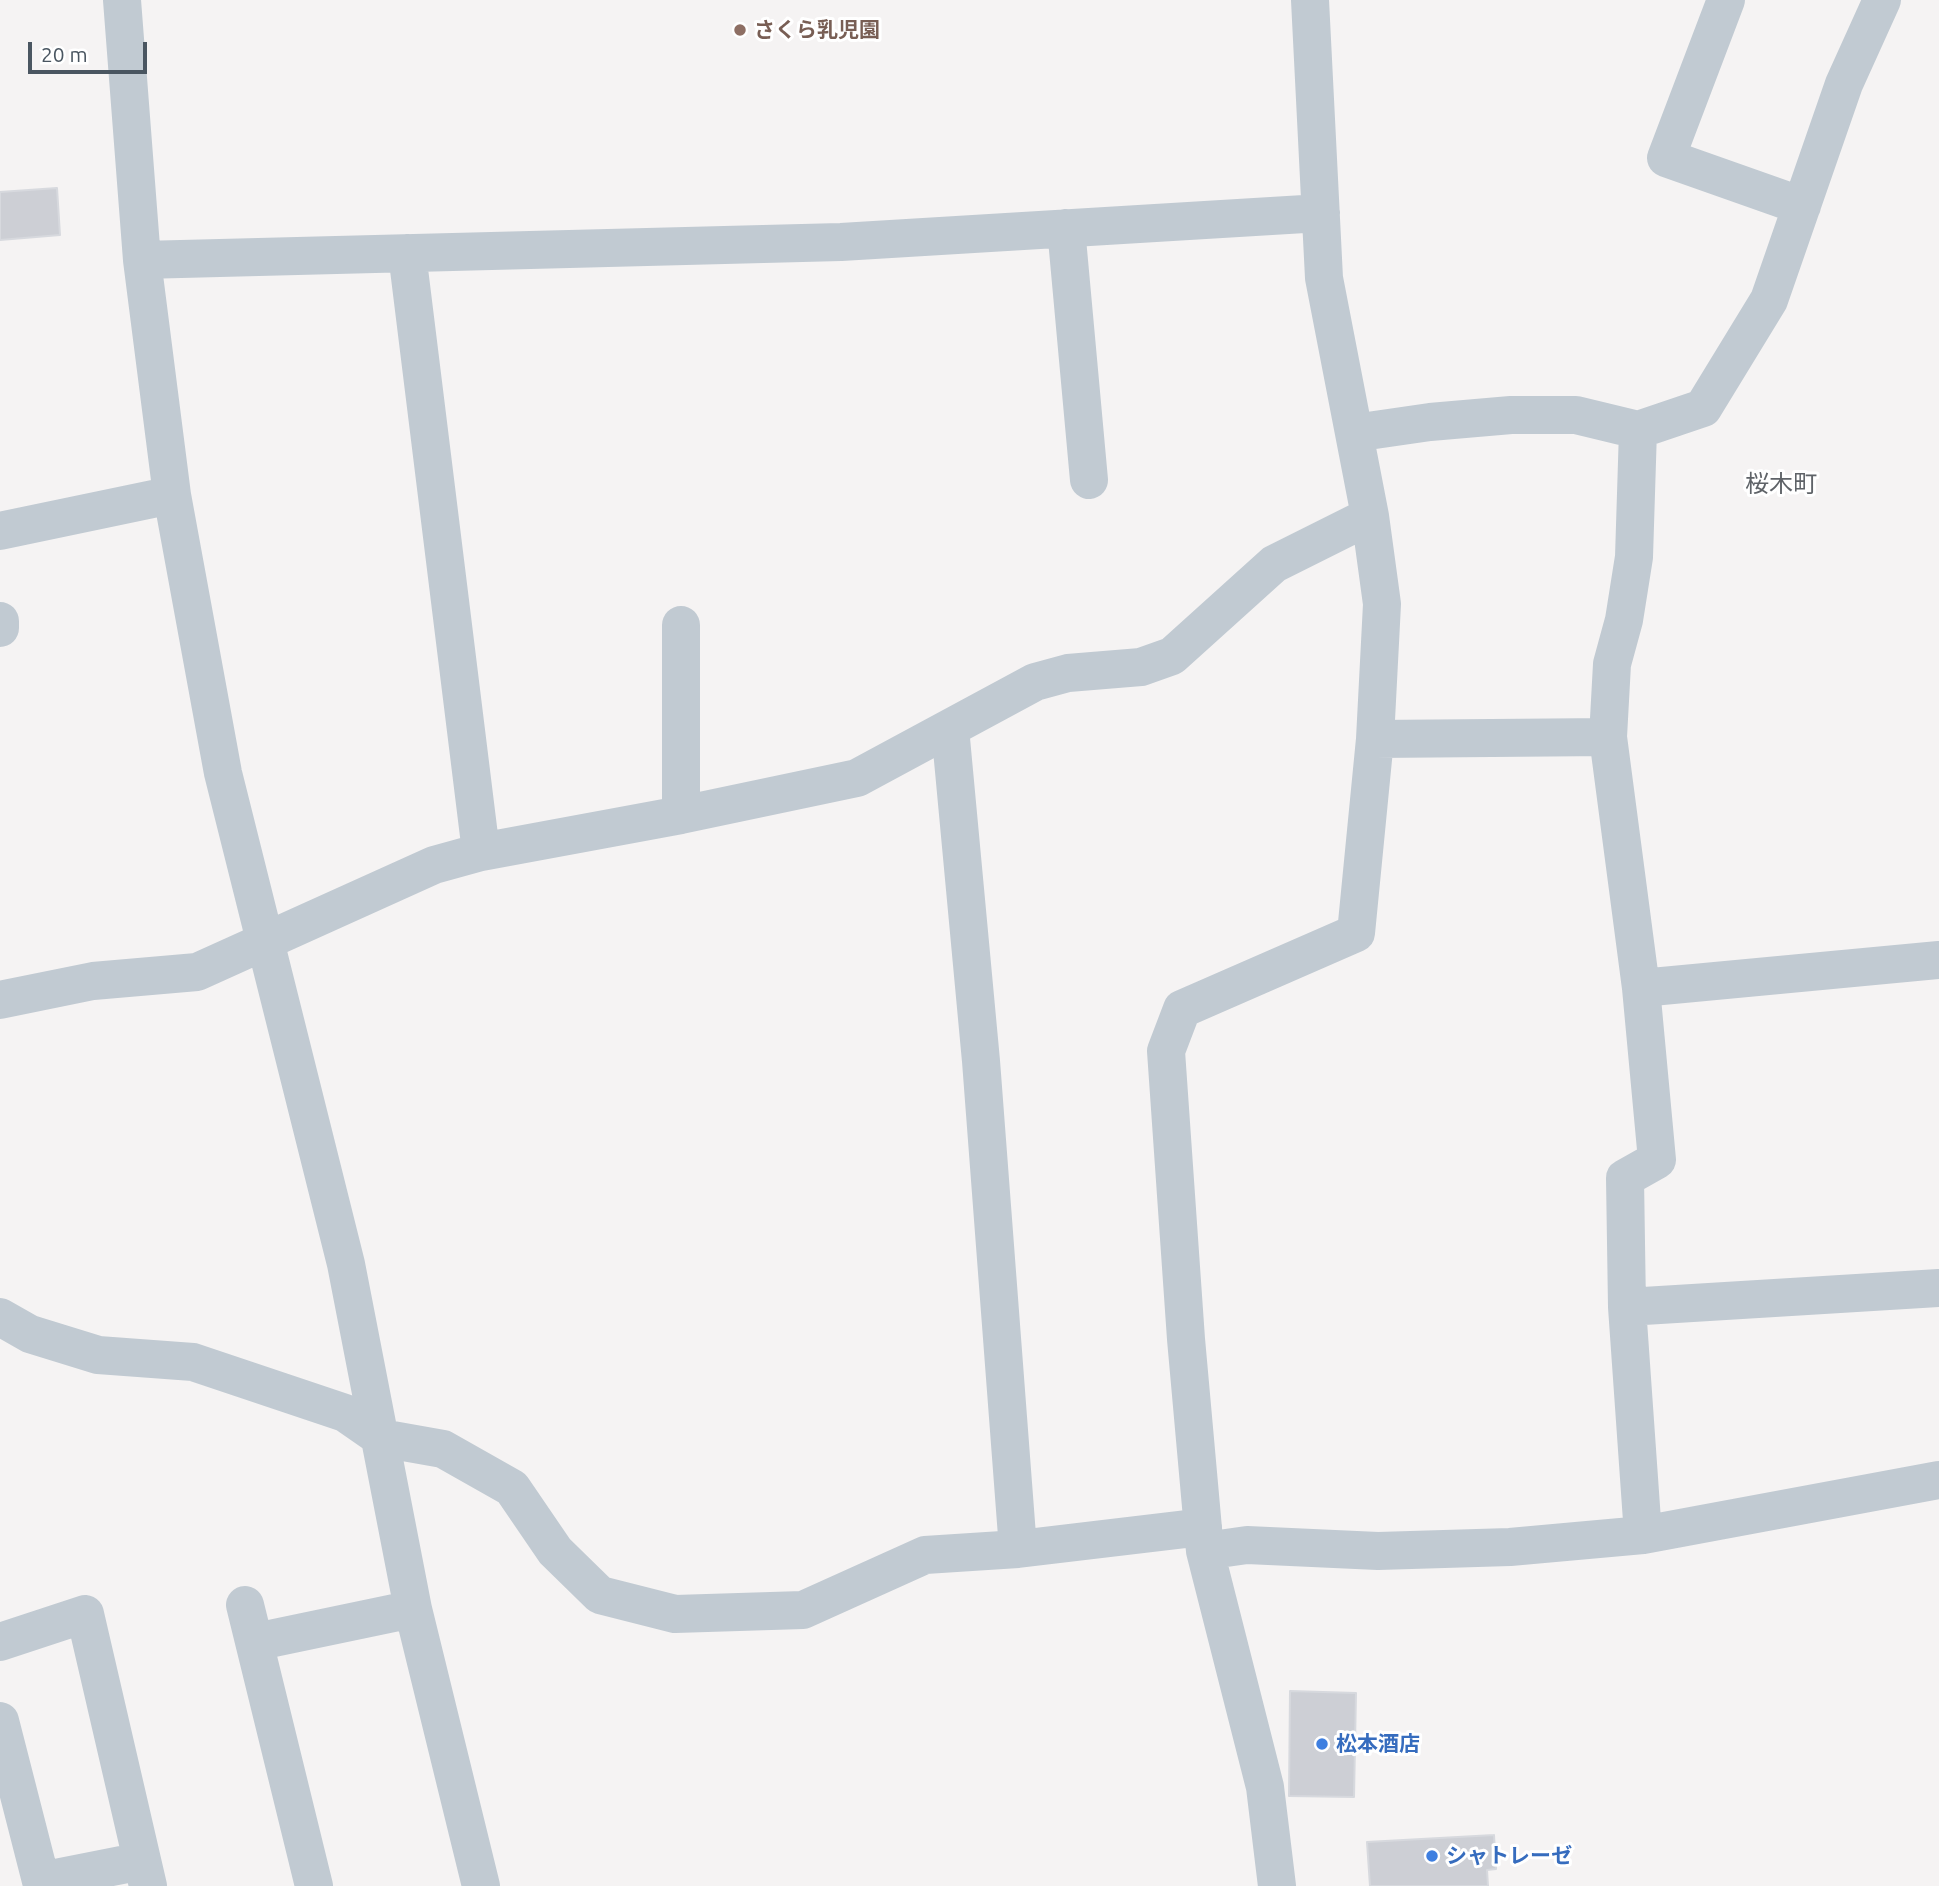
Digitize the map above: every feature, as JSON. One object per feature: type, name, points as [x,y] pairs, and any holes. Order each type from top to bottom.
[{"type":"street","points":[[122,0],[142,260],[172,495],[223,773],[345,1264],[413,1609],[481,1886]]},
{"type":"street","points":[[1277,1886],[1265,1787],[1204,1539],[1186,1339],[1166,1051],[1182,1009],[1356,933],[1375,739],[1382,604],[1370,516],[1324,278],[1310,0]]},
{"type":"street","points":[[1726,0],[1666,158],[1802,206]]},
{"type":"street","points":[[1354,433],[1511,415],[1576,415],[1638,430],[1703,408],[1769,300],[1844,83],[1882,0]]},
{"type":"street","points":[[142,260],[841,242],[1321,213]]},
{"type":"street","points":[[1066,228],[1089,480]]},
{"type":"street","points":[[407,253],[481,852]]},
{"type":"street","points":[[1638,430],[1634,557],[1624,620],[1612,664],[1608,737],[1641,988],[1657,1160],[1625,1178],[1627,1307],[1643,1535]]},
{"type":"street","points":[[0,531],[172,495]]},
{"type":"street","points":[[0,1000],[93,981],[197,972],[434,865],[481,852],[681,815],[857,778],[1035,682],[1068,673],[1141,667],[1172,656],[1274,564],[1370,516]]},
{"type":"street","points":[[0,621],[0,628]]},
{"type":"street","points":[[681,625],[681,815]]},
{"type":"street","points":[[950,728],[981,1061],[1018,1549]]},
{"type":"street","points":[[1375,739],[1608,737]]},
{"type":"street","points":[[1641,988],[1939,960]]},
{"type":"street","points":[[1627,1307],[1939,1288]]},
{"type":"street","points":[[0,1317],[30,1334],[98,1355],[193,1362],[345,1413],[380,1438],[443,1449],[512,1488],[555,1551],[600,1595],[675,1614],[803,1610],[925,1555],[1204,1539],[1247,1545],[1378,1551],[1497,1547],[1643,1535],[1939,1480]]},
{"type":"street","points":[[245,1605],[314,1886]]},
{"type":"street","points":[[255,1642],[413,1609]]},
{"type":"street","points":[[0,1642],[85,1614],[145,1873],[41,1881],[0,1721]]},
{"type":"building","points":[[57,188],[60,235],[0,240],[0,192]]},
{"type":"building","name":"松本酒店","points":[[1290,1691],[1356,1693],[1354,1797],[1289,1796]]},
{"type":"building","name":"シャトレーゼ","points":[[1494,1835],[1496,1869],[1487,1870],[1488,1886],[1370,1886],[1367,1842]]},
{"type":"place","name":"さくら乳児園","points":[[740,30]]},
{"type":"place","name":"松本酒店","points":[[1322,1744]]},
{"type":"place","name":"シャトレーゼ","points":[[1432,1856]]},
{"type":"district","name":"桜木町","points":[[1781,484]]}]
